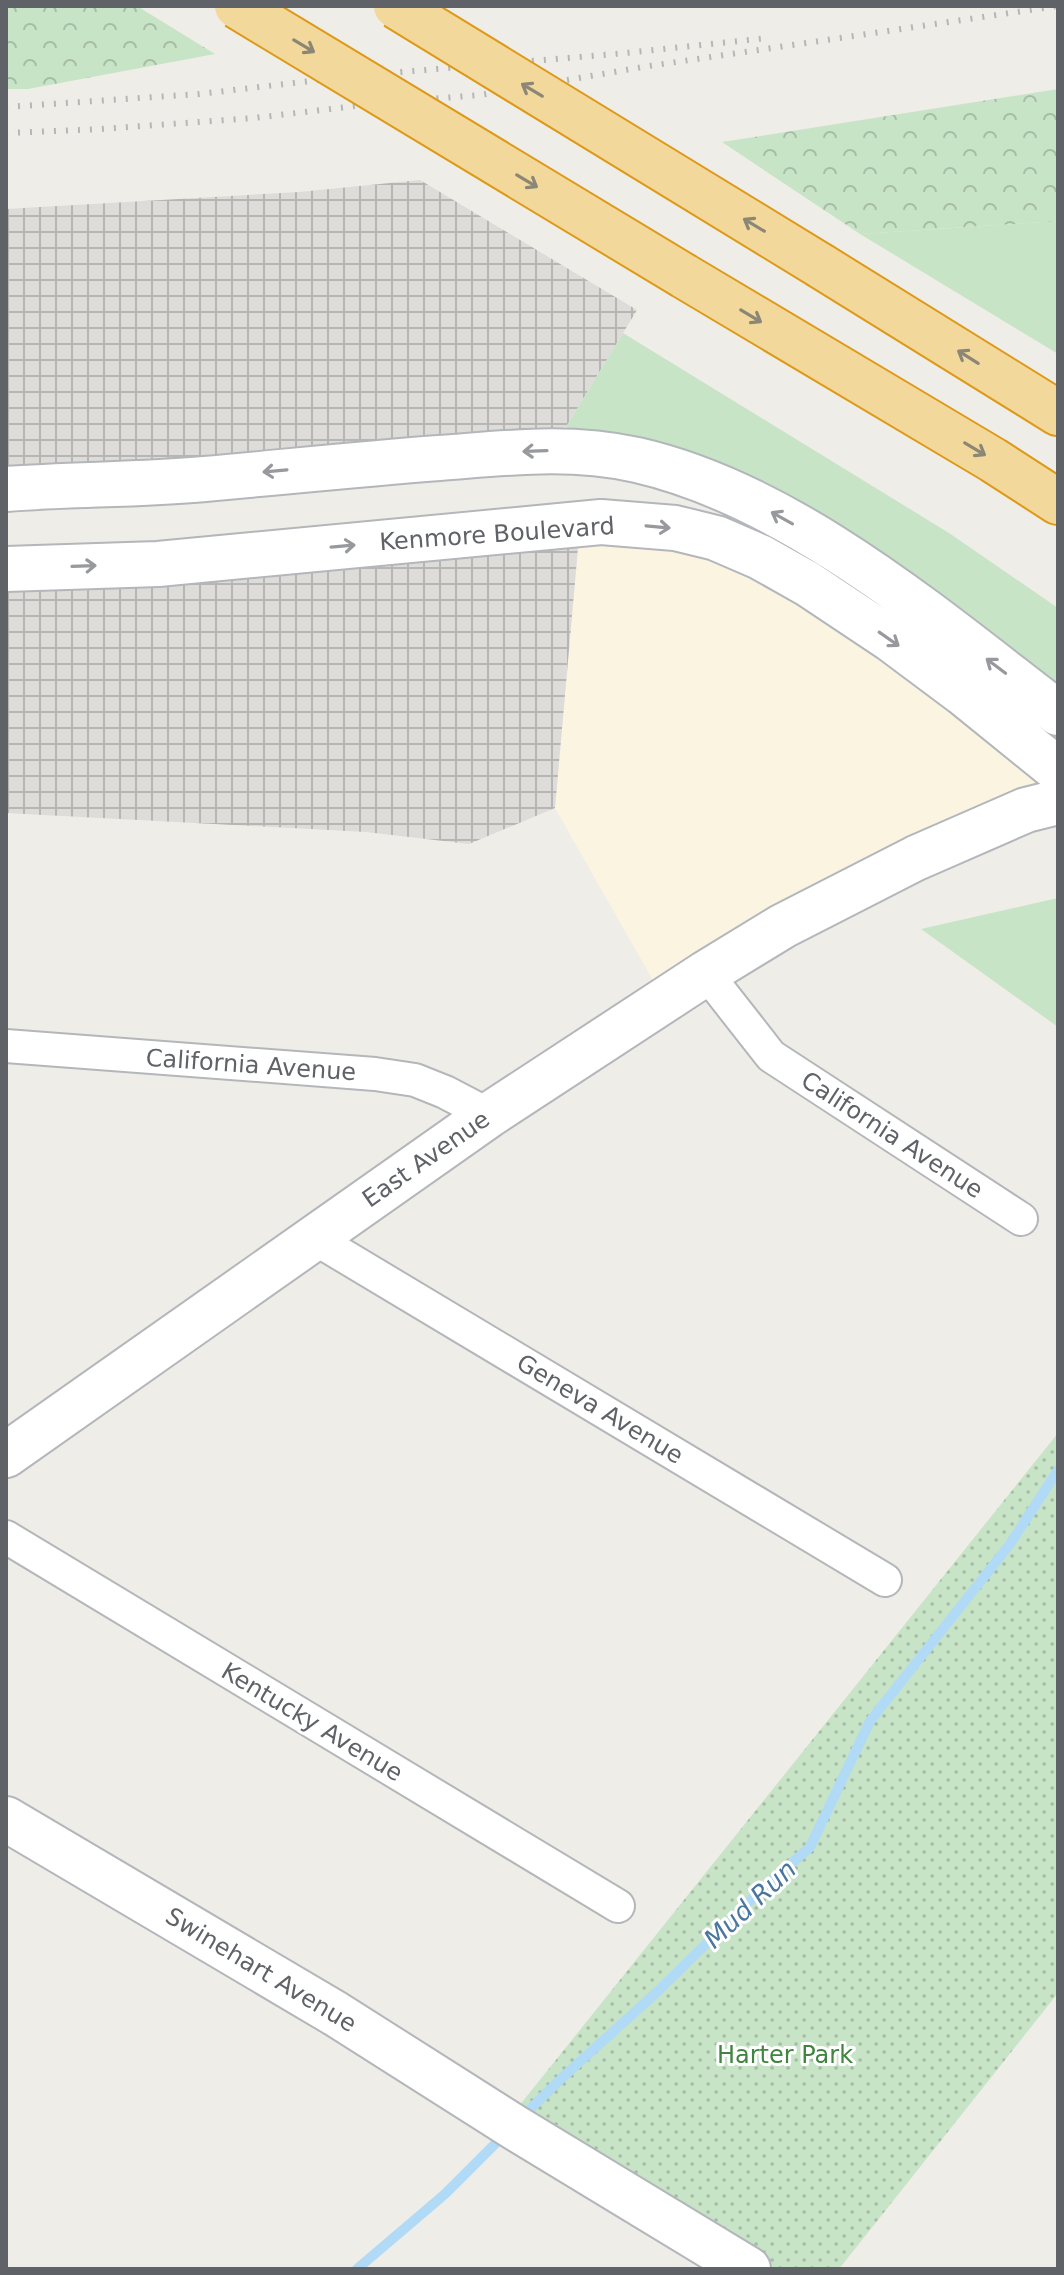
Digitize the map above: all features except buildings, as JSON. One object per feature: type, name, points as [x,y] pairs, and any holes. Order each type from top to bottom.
[{"type":"highway","points":[[237,6],[1058,502]]},
{"type":"highway","points":[[396,6],[1058,413]]},
{"type":"main road","points":[[6,489],[203,479],[534,450],[579,451],[638,461],[697,479],[751,501],[835,549],[1058,713]]},
{"type":"main road","name":"Kenmore Boulevard","points":[[6,569],[158,564],[601,522],[675,528],[716,538],[760,557],[808,584],[892,640],[1058,770]]},
{"type":"main road","name":"East Avenue","points":[[6,1455],[489,1115],[706,973],[783,926],[860,886],[973,832],[1026,810],[1058,802]]},
{"type":"main road","name":"Swinehart Avenue","points":[[9,1829],[336,2014],[748,2269]]},
{"type":"street","name":"California Avenue","points":[[706,973],[771,1056],[1021,1219]]},
{"type":"street","name":"California Avenue","points":[[6,1046],[375,1074],[415,1080],[489,1115]]},
{"type":"street","name":"Geneva Avenue","points":[[314,1238],[885,1580]]},
{"type":"street","name":"Kentucky Avenue","points":[[6,1537],[618,1906]]},
{"type":"shaded area","points":[[420,180],[637,310],[566,427],[327,454],[6,470],[6,209],[299,192]]},
{"type":"shaded area","points":[[580,525],[555,808],[469,844],[366,832],[6,813],[6,569]]},
{"type":"shaded area","points":[[579,537],[714,546],[813,598],[1058,780],[659,991],[555,808]]},
{"type":"green space","points":[[6,6],[137,6],[215,54],[28,89],[6,89]]},
{"type":"green space","points":[[1058,89],[1058,221],[860,234],[722,142]]},
{"type":"green space","points":[[1058,221],[1058,354],[860,234]]},
{"type":"green space","points":[[623,333],[949,533],[1058,608],[1058,699],[739,485],[566,427]]},
{"type":"green space","points":[[1058,898],[1058,1027],[921,929]]},
{"type":"green space","name":"Harter Park","points":[[1058,1433],[1058,1993],[839,2269],[769,2269],[515,2111]]},
{"type":"waterway","name":"Mud Run","points":[[520,2119],[810,1847],[870,1721],[1010,1544],[1058,1470]]},
{"type":"waterway","name":"Mud Run","points":[[357,2269],[445,2194],[506,2133]]},
{"type":"railway","points":[[6,133],[254,118],[480,95],[649,66],[1058,6]]},
{"type":"railway","points":[[6,107],[199,94],[354,76],[767,38]]}]
